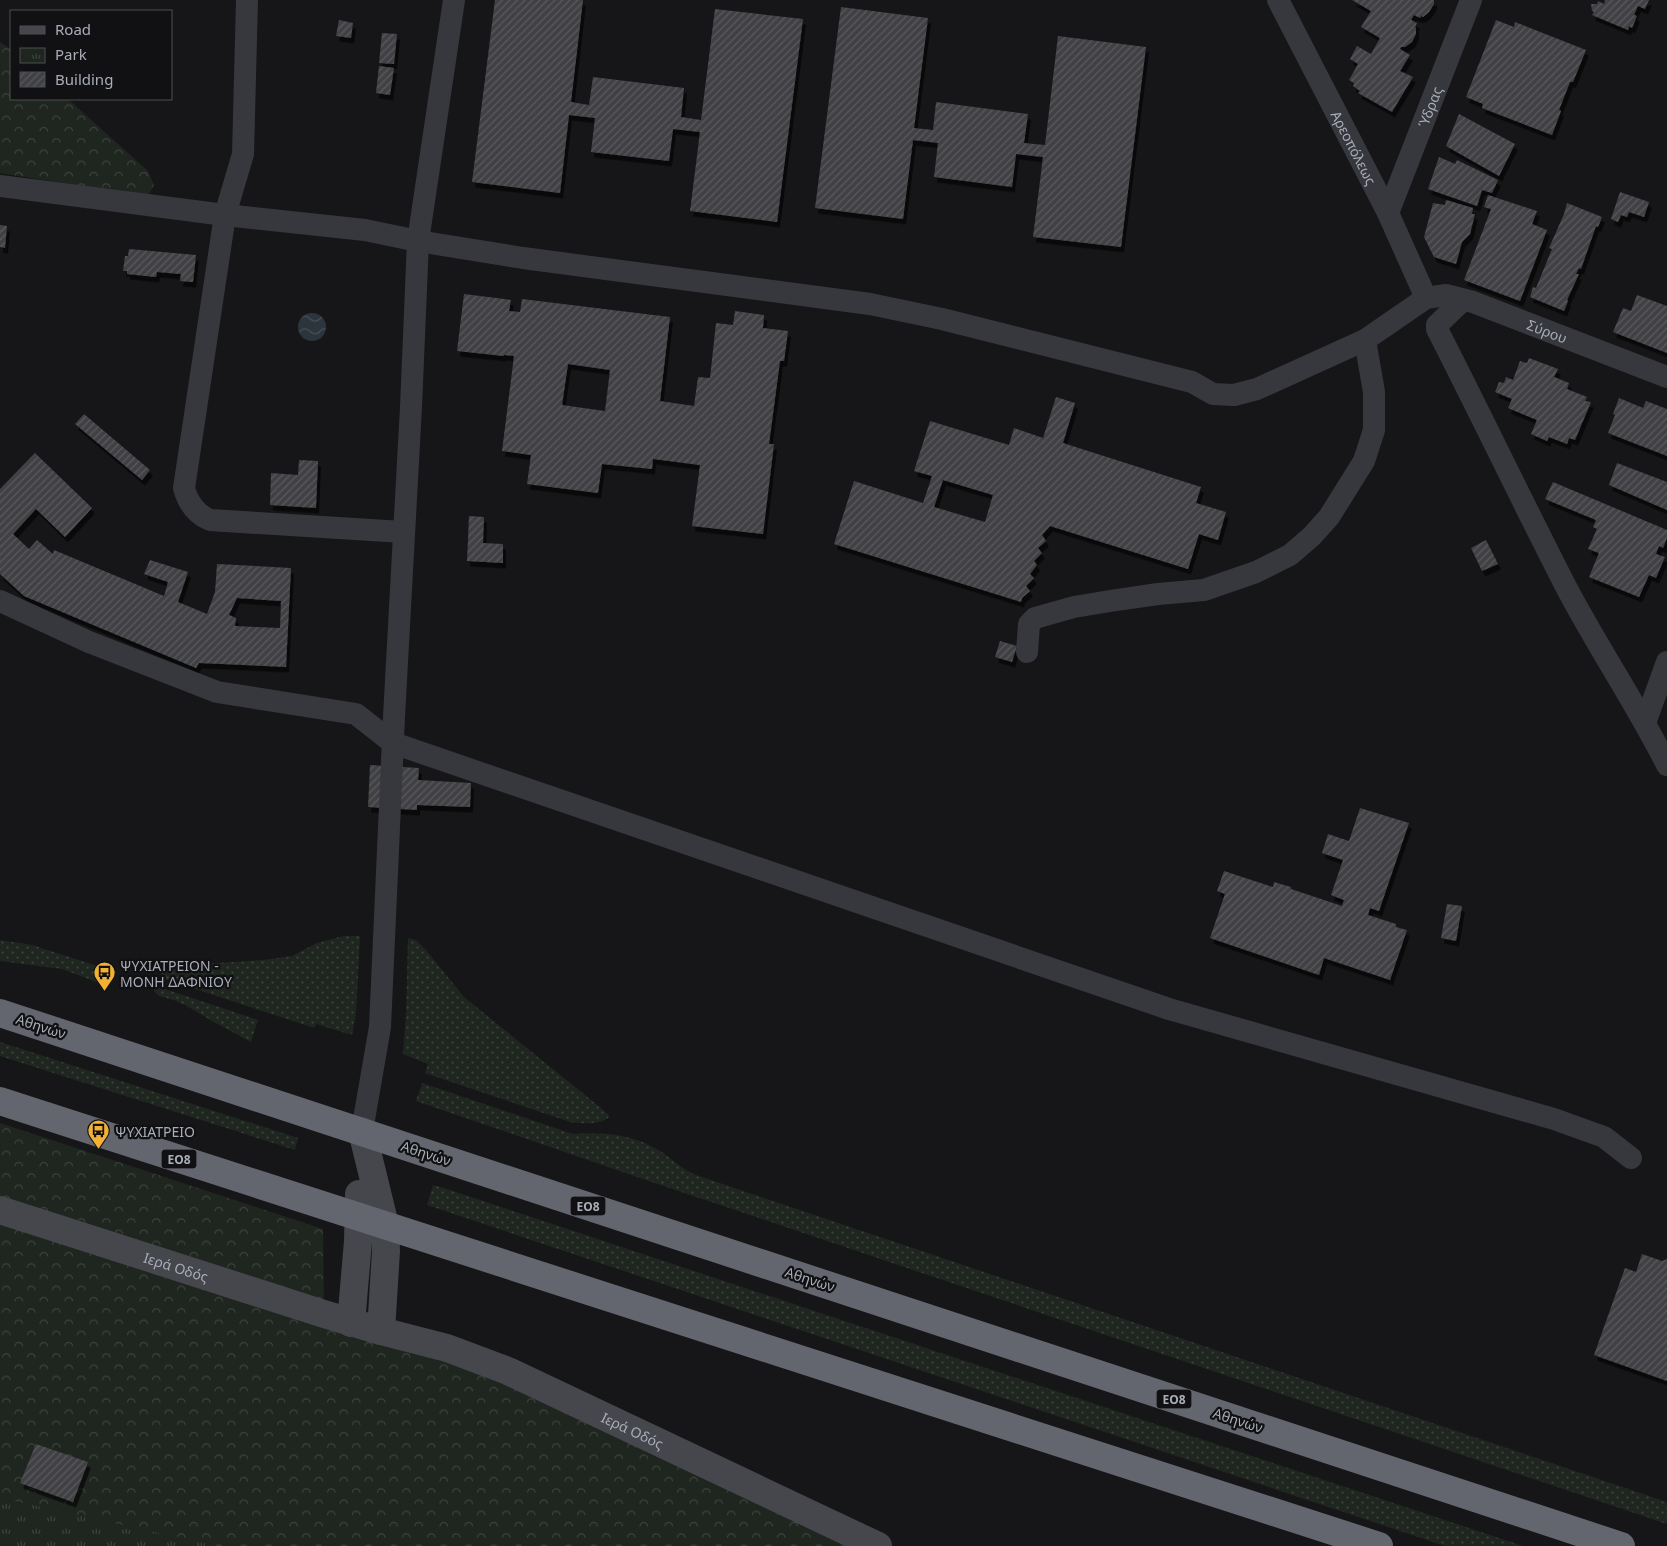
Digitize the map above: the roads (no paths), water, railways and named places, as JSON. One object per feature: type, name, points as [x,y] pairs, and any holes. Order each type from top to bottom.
[{"type":"highway","name":"Αθηνών","points":[[0,1012],[1621,1546]]},
{"type":"highway","name":"ΕΟ8","points":[[0,1101],[1379,1546]]},
{"type":"main road","points":[[351,1323],[359,1216],[362,1131]]},
{"type":"main road","points":[[362,1131],[385,1225],[386,1251],[381,1332]]},
{"type":"main road","name":"Ιερά Οδός","points":[[0,1210],[351,1323],[447,1348],[508,1371],[878,1546]]},
{"type":"street","points":[[247,0],[243,154],[225,215],[184,488],[188,500],[200,516],[210,520],[403,532]]},
{"type":"street","points":[[362,1131],[380,1027],[418,241],[454,0]]},
{"type":"street","name":"Αρεοπόλεως","points":[[1278,0],[1388,213],[1426,298]]},
{"type":"street","name":"Ύδρας","points":[[1388,213],[1471,0]]},
{"type":"street","points":[[0,186],[225,215],[365,230],[418,241],[523,258],[870,304],[942,319],[1192,382],[1213,394],[1234,395],[1257,389],[1365,340],[1426,298]]},
{"type":"street","name":"Σύρου","points":[[1426,298],[1446,295],[1473,302],[1667,377]]},
{"type":"street","points":[[1463,300],[1437,325],[1437,329],[1565,584],[1667,765]]},
{"type":"street","points":[[1027,652],[1029,624],[1035,618],[1074,607],[1110,600],[1204,590],[1256,572],[1290,555],[1312,536],[1329,517],[1364,461],[1374,430],[1374,392],[1365,340]]},
{"type":"street","points":[[0,601],[89,642],[217,692],[356,714],[393,743],[1169,1009],[1554,1119],[1604,1137],[1631,1158]]},
{"type":"street","points":[[1645,723],[1667,662]]},
{"type":"water","points":[[312,313],[322,317],[326,327],[322,337],[312,341],[302,337],[298,327],[302,317]]},
{"type":"place","name":"ΨΥΧΙΑΤΡΕΙΟΝ - ΜΟΝΗ ΔΑΦΝΙΟΥ","points":[[104,992]]},
{"type":"place","name":"ΨΥΧΙΑΤΡΕΙΟ","points":[[99,1150]]}]
